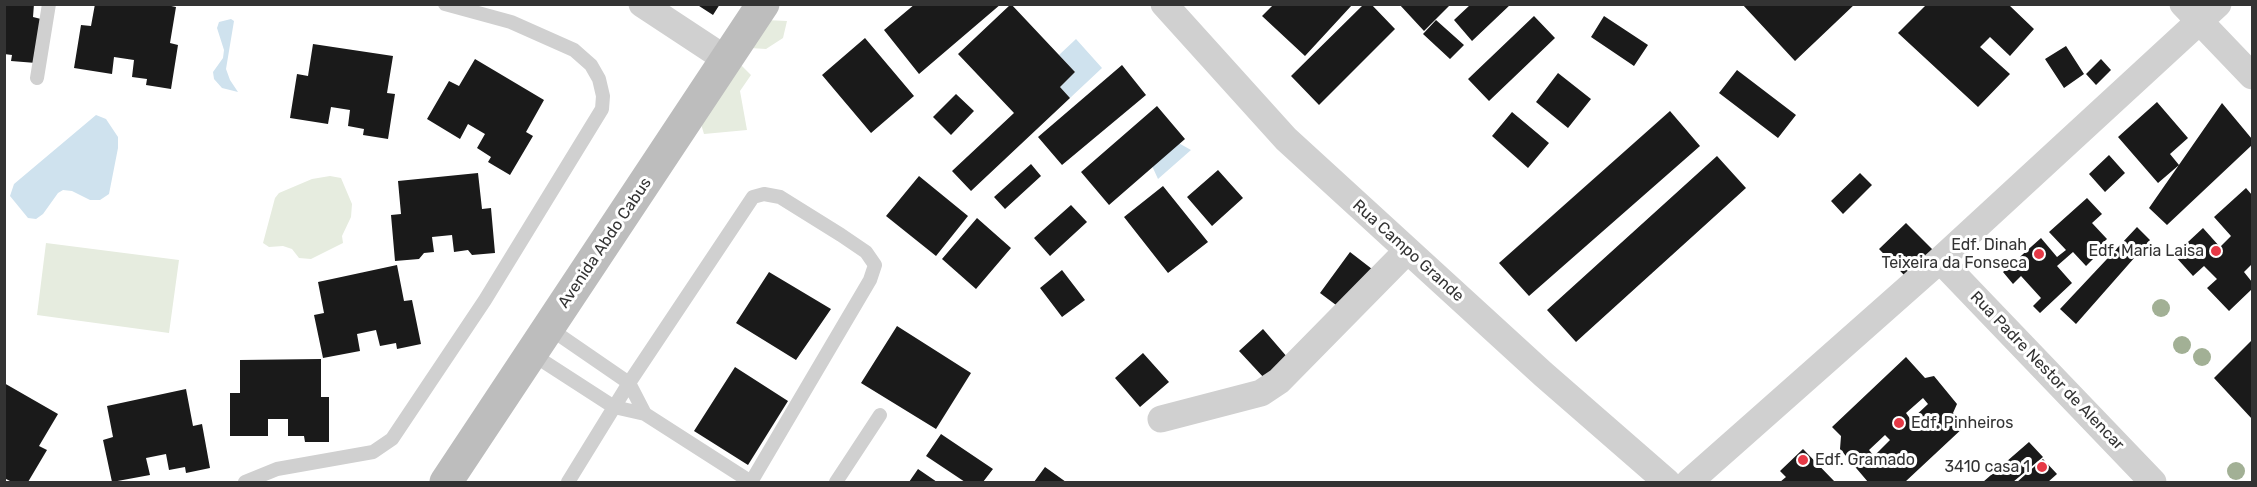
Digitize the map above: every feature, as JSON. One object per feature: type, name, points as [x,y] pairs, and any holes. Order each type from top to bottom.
[{"type":"main road","name":"Avenida Abdo Cabus","points":[[447,483],[763,4]]},
{"type":"street","points":[[642,4],[727,60]]},
{"type":"street","name":"Rua Campo Grande","points":[[1164,4],[1286,139],[1407,251],[1667,483]]},
{"type":"street","points":[[1689,483],[1940,260],[2201,10],[2253,76]]},
{"type":"street","points":[[1161,419],[1237,401],[1261,393],[1280,381],[1407,251]]},
{"type":"street","name":"Rua Padre Nestor de Alencar","points":[[1940,260],[2153,483]]},
{"type":"lane","points":[[37,78],[50,4]]},
{"type":"lane","points":[[245,483],[277,469],[374,452],[392,439],[485,300],[602,109],[603,96],[598,79],[591,65],[574,50],[510,22],[445,4]]},
{"type":"lane","points":[[540,341],[614,406],[645,414],[751,483],[870,280],[875,265],[866,252],[780,196],[764,194],[753,197],[614,406],[568,483]]},
{"type":"lane","points":[[540,341],[629,383],[645,414]]},
{"type":"lane","points":[[836,483],[880,415]]},
{"type":"shaded area","points":[[766,20],[787,21],[783,38],[766,49],[750,48]]},
{"type":"shaded area","points":[[737,61],[751,75],[740,91],[747,130],[704,134],[693,98]]},
{"type":"shaded area","points":[[330,176],[341,178],[352,204],[351,217],[342,236],[343,243],[311,259],[299,258],[292,249],[283,246],[269,247],[263,243],[275,198],[279,193],[312,179]]},
{"type":"shaded area","points":[[46,243],[179,260],[169,333],[37,315]]},
{"type":"water","points":[[231,19],[234,21],[226,69],[238,92],[222,88],[214,79],[213,72],[223,58],[224,50],[217,28],[219,22]]},
{"type":"water","points":[[1076,39],[1102,68],[1070,98],[1060,87],[1075,72],[1059,55]]},
{"type":"water","points":[[96,115],[106,119],[118,137],[109,194],[100,200],[90,200],[72,191],[63,190],[58,193],[43,214],[36,219],[28,218],[10,196],[14,184]]},
{"type":"water","points":[[1175,141],[1191,150],[1158,179],[1148,157]]},
{"type":"building","points":[[4,4],[34,4],[33,17],[41,19],[36,63],[11,61],[12,55],[4,54]]},
{"type":"building","points":[[95,4],[162,4],[176,7],[170,43],[178,45],[171,89],[146,85],[147,79],[132,77],[134,60],[114,57],[112,74],[74,68],[81,25],[91,26]]},
{"type":"building","points":[[696,4],[720,4],[713,15]]},
{"type":"building","points":[[915,4],[1001,4],[919,74],[884,30]]},
{"type":"building","points":[[1011,4],[1075,72],[1060,87],[1070,98],[971,191],[952,171],[1014,113],[958,54]]},
{"type":"building","points":[[1364,4],[1371,4],[1395,29],[1319,105],[1291,76]]},
{"type":"building","points":[[1399,4],[1451,4],[1424,31]]},
{"type":"building","points":[[1471,4],[1511,4],[1472,41],[1454,20]]},
{"type":"building","points":[[1742,4],[1855,4],[1795,61]]},
{"type":"building","points":[[1273,5],[1352,5],[1305,56],[1262,16]]},
{"type":"building","points":[[1926,5],[2009,5],[2034,29],[2010,56],[1990,37],[1980,47],[2010,74],[1978,107],[1898,33]]},
{"type":"building","points":[[1534,16],[1555,38],[1489,101],[1468,79]]},
{"type":"building","points":[[1604,16],[1648,45],[1634,66],[1591,37]]},
{"type":"building","points":[[1436,20],[1464,45],[1450,59],[1423,34]]},
{"type":"building","points":[[865,38],[914,96],[871,133],[822,75]]},
{"type":"building","points":[[313,44],[393,56],[387,93],[395,94],[388,139],[363,135],[364,129],[348,126],[350,110],[331,107],[328,124],[290,118],[297,74],[308,76]]},
{"type":"building","points":[[2066,46],[2084,74],[2064,88],[2045,59]]},
{"type":"building","points":[[475,59],[544,100],[526,132],[533,136],[510,175],[488,162],[491,157],[477,148],[485,134],[468,124],[460,139],[427,119],[449,81],[459,86]]},
{"type":"building","points":[[2101,59],[2111,70],[2096,85],[2086,74]]},
{"type":"building","points":[[1122,65],[1146,95],[1062,165],[1038,137]]},
{"type":"building","points":[[1737,70],[1796,115],[1778,138],[1719,93]]},
{"type":"building","points":[[1558,73],[1591,99],[1568,128],[1536,102]]},
{"type":"building","points":[[956,94],[974,111],[951,135],[933,117]]},
{"type":"building","points":[[2157,102],[2188,138],[2170,154],[2179,165],[2158,183],[2118,137]]},
{"type":"building","points":[[2222,103],[2252,139],[2252,145],[2167,225],[2149,208]]},
{"type":"building","points":[[1157,106],[1185,139],[1109,205],[1081,172]]},
{"type":"building","points":[[1670,111],[1700,146],[1529,296],[1499,263]]},
{"type":"building","points":[[1512,112],[1549,143],[1528,168],[1492,136]]},
{"type":"building","points":[[2109,155],[2125,173],[2105,192],[2089,174]]},
{"type":"building","points":[[1717,156],[1746,188],[1576,342],[1547,310]]},
{"type":"building","points":[[1031,164],[1041,176],[1005,209],[994,197]]},
{"type":"building","points":[[1218,170],[1243,198],[1212,226],[1187,197]]},
{"type":"building","points":[[478,173],[482,209],[491,208],[495,253],[472,255],[468,250],[454,252],[452,235],[432,237],[434,252],[424,253],[419,259],[395,261],[391,215],[401,214],[398,181]]},
{"type":"building","points":[[1860,173],[1872,185],[1843,214],[1831,201]]},
{"type":"building","points":[[919,176],[968,216],[936,256],[886,216]]},
{"type":"building","points":[[1163,186],[1208,242],[1168,273],[1124,217]]},
{"type":"building","name":"Edf. Maria Laisa","points":[[2246,188],[2252,195],[2252,264],[2244,272],[2252,282],[2252,289],[2229,311],[2207,288],[2217,279],[2204,266],[2193,276],[2174,255],[2203,228],[2220,247],[2231,236],[2214,217]]},
{"type":"building","name":"Edf. Dinah Teixeira da Fonseca","points":[[2087,198],[2102,214],[2092,223],[2107,239],[2093,252],[2096,256],[2086,266],[2073,252],[2057,266],[2072,283],[2040,313],[2033,306],[2041,298],[2021,276],[2013,284],[2003,272],[2041,238],[2057,257],[2066,250],[2049,232]]},
{"type":"building","points":[[1071,205],[1087,222],[1050,256],[1034,238]]},
{"type":"building","points":[[977,218],[1011,248],[976,289],[942,259]]},
{"type":"building","points":[[1906,223],[1933,250],[1905,276],[1879,249]]},
{"type":"building","points":[[2137,227],[2150,240],[2076,324],[2060,309]]},
{"type":"building","points":[[1350,252],[1372,269],[1344,311],[1320,293]]},
{"type":"building","points":[[397,265],[404,301],[412,300],[421,344],[397,349],[396,343],[380,346],[376,330],[357,334],[360,351],[323,358],[314,315],[324,313],[318,282]]},
{"type":"building","points":[[1062,270],[1085,300],[1062,317],[1040,288]]},
{"type":"building","points":[[769,272],[831,309],[796,360],[736,323]]},
{"type":"building","points":[[897,326],[971,373],[936,429],[861,383]]},
{"type":"building","points":[[1263,329],[1288,358],[1265,379],[1239,351]]},
{"type":"building","points":[[2252,340],[2252,419],[2214,378]]},
{"type":"building","points":[[1143,353],[1169,382],[1140,407],[1115,378]]},
{"type":"building","name":"Edf. Pinheiros","points":[[1906,357],[1925,378],[1934,376],[1957,404],[1953,413],[1965,426],[1905,482],[1868,482],[1840,449],[1841,436],[1832,427]],"holes":[[[1923,398],[1928,404],[1911,420],[1906,413]],[[1885,435],[1890,440],[1874,456],[1869,450]]]},
{"type":"building","points":[[321,359],[321,397],[329,397],[329,442],[305,442],[304,436],[288,436],[288,419],[268,419],[268,436],[230,436],[230,393],[240,393],[240,360]]},
{"type":"building","points":[[735,367],[788,401],[748,465],[694,431]]},
{"type":"building","points":[[4,383],[58,414],[39,446],[47,450],[28,482],[12,482],[4,478]]},
{"type":"building","points":[[186,389],[193,426],[202,424],[210,468],[186,473],[185,467],[169,470],[166,454],[146,458],[150,475],[112,482],[103,440],[113,437],[107,406]]},
{"type":"building","points":[[941,434],[993,469],[983,482],[965,482],[926,456]]},
{"type":"building","points":[[2029,442],[2043,457],[2013,482],[1983,482]]},
{"type":"building","name":"Edf. Gramado","points":[[1803,449],[1835,482],[1780,482],[1786,477],[1780,471]]},
{"type":"building","name":"3410 casa 1","points":[[2043,459],[2057,474],[2048,482],[2017,482]]},
{"type":"building","points":[[1045,467],[1066,482],[1034,482]]},
{"type":"building","points":[[918,469],[937,482],[909,482]]},
{"type":"place","name":"Edf. Maria Laisa","points":[[2216,251]]},
{"type":"place","name":"Edf. Dinah Teixeira da Fonseca","points":[[2039,254]]},
{"type":"place","name":"Edf. Pinheiros","points":[[1899,423]]},
{"type":"place","name":"Edf. Gramado","points":[[1803,460]]},
{"type":"place","name":"3410 casa 1","points":[[2042,467]]}]
